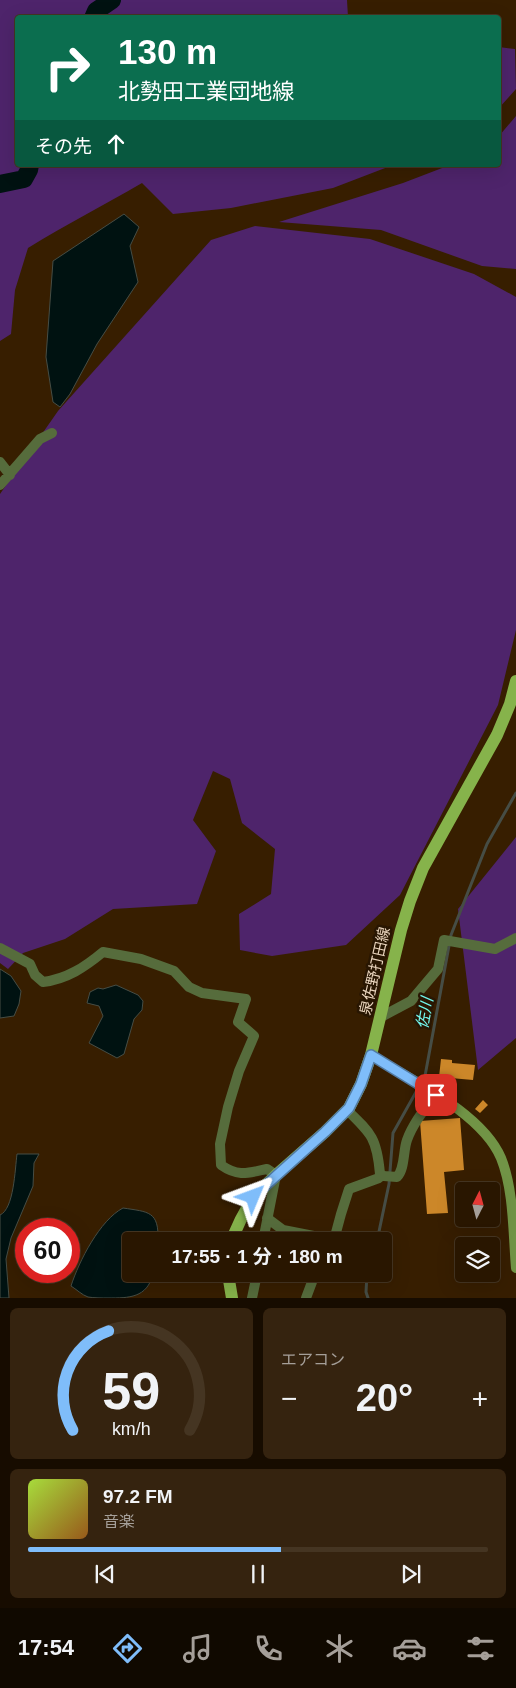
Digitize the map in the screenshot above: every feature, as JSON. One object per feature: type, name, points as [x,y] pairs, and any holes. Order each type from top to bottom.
[{"type":"main road","name":"泉佐野打田線","points":[[235,1232],[253,1197],[348,1110],[361,1084],[371,1055],[400,930],[410,900],[423,868],[496,735],[510,704],[516,681]]},
{"type":"main road","points":[[229,1282],[232,1298]]},
{"type":"street","points":[[0,485],[40,439],[52,433]]},
{"type":"street","points":[[0,462],[10,475]]},
{"type":"street","points":[[381,1018],[411,1001],[438,969],[444,940],[496,949],[516,938]]},
{"type":"street","points":[[0,948],[30,964],[34,974],[43,982],[70,975],[104,952],[141,959],[174,971],[189,988],[202,993],[246,999],[238,1022],[254,1036],[239,1071],[228,1107],[220,1144],[221,1165],[231,1172],[244,1174],[267,1169],[276,1176],[265,1232]]},
{"type":"street","points":[[371,1055],[459,1110],[481,1129],[495,1147],[501,1158],[509,1192],[516,1268]]},
{"type":"street","points":[[267,1218],[283,1230],[334,1240],[349,1189],[386,1176],[399,1177],[406,1142],[432,1092]]},
{"type":"street","points":[[348,1110],[371,1135],[386,1176]]},
{"type":"street","points":[[252,1298],[255,1282]]},
{"type":"street","points":[[306,1298],[312,1282]]},
{"type":"shaded area","points":[[0,0],[347,0],[348,15],[15,15],[15,167],[388,167],[333,188],[231,208],[173,214],[142,183],[28,248],[15,290],[11,334],[0,341]]},
{"type":"shaded area","points":[[501,47],[515,49],[516,89],[501,106]]},
{"type":"shaded area","points":[[516,116],[516,269],[482,266],[381,230],[279,222],[403,183],[445,167],[501,167],[501,134]]},
{"type":"shaded area","points":[[124,214],[139,227],[130,246],[138,282],[97,344],[70,394],[60,407],[53,402],[46,357],[53,261]]},
{"type":"shaded area","points":[[255,226],[370,239],[474,274],[516,297],[516,630],[498,705],[400,895],[346,945],[272,956],[240,950],[239,914],[271,894],[275,849],[242,823],[230,779],[213,771],[193,820],[216,851],[197,904],[113,909],[65,939],[23,953],[8,969],[0,963],[0,494],[58,411],[211,240]]},
{"type":"shaded area","points":[[516,837],[516,1038],[478,1070],[458,909]]},
{"type":"shaded area","points":[[0,969],[11,976],[21,991],[19,1004],[14,1016],[0,1018]]},
{"type":"shaded area","points":[[116,985],[138,995],[143,1001],[142,1010],[134,1019],[124,1054],[117,1058],[89,1043],[103,1016],[99,1006],[87,1003],[90,992],[98,988],[103,989]]},
{"type":"shaded area","points":[[17,1154],[39,1154],[34,1163],[33,1186],[19,1218],[15,1218],[15,1229],[6,1259],[9,1298],[0,1298],[0,1215],[8,1205]]},
{"type":"shaded area","points":[[123,1208],[146,1212],[154,1218],[158,1232],[122,1232],[122,1282],[150,1282],[142,1292],[130,1297],[88,1297],[71,1286],[72,1283],[80,1283],[80,1264],[85,1253],[99,1231],[114,1214]]},
{"type":"building","points":[[441,1059],[452,1060],[452,1063],[475,1065],[473,1080],[439,1077]]},
{"type":"building","points":[[483,1100],[488,1105],[480,1113],[475,1109]]},
{"type":"building","points":[[460,1118],[464,1170],[444,1172],[448,1213],[427,1214],[420,1121]]},
{"type":"waterway","points":[[94,15],[96,11],[112,0]]},
{"type":"waterway","points":[[0,184],[24,179],[30,167]]},
{"type":"waterway","name":"佐川","points":[[379,1232],[389,1184],[393,1133],[425,1076],[451,935],[487,844],[516,793]]},
{"type":"waterway","name":"佐川","points":[[367,1282],[368,1298]]},
{"type":"route","points":[[253,1197],[349,1108],[361,1084],[371,1055],[436,1095]]}]
